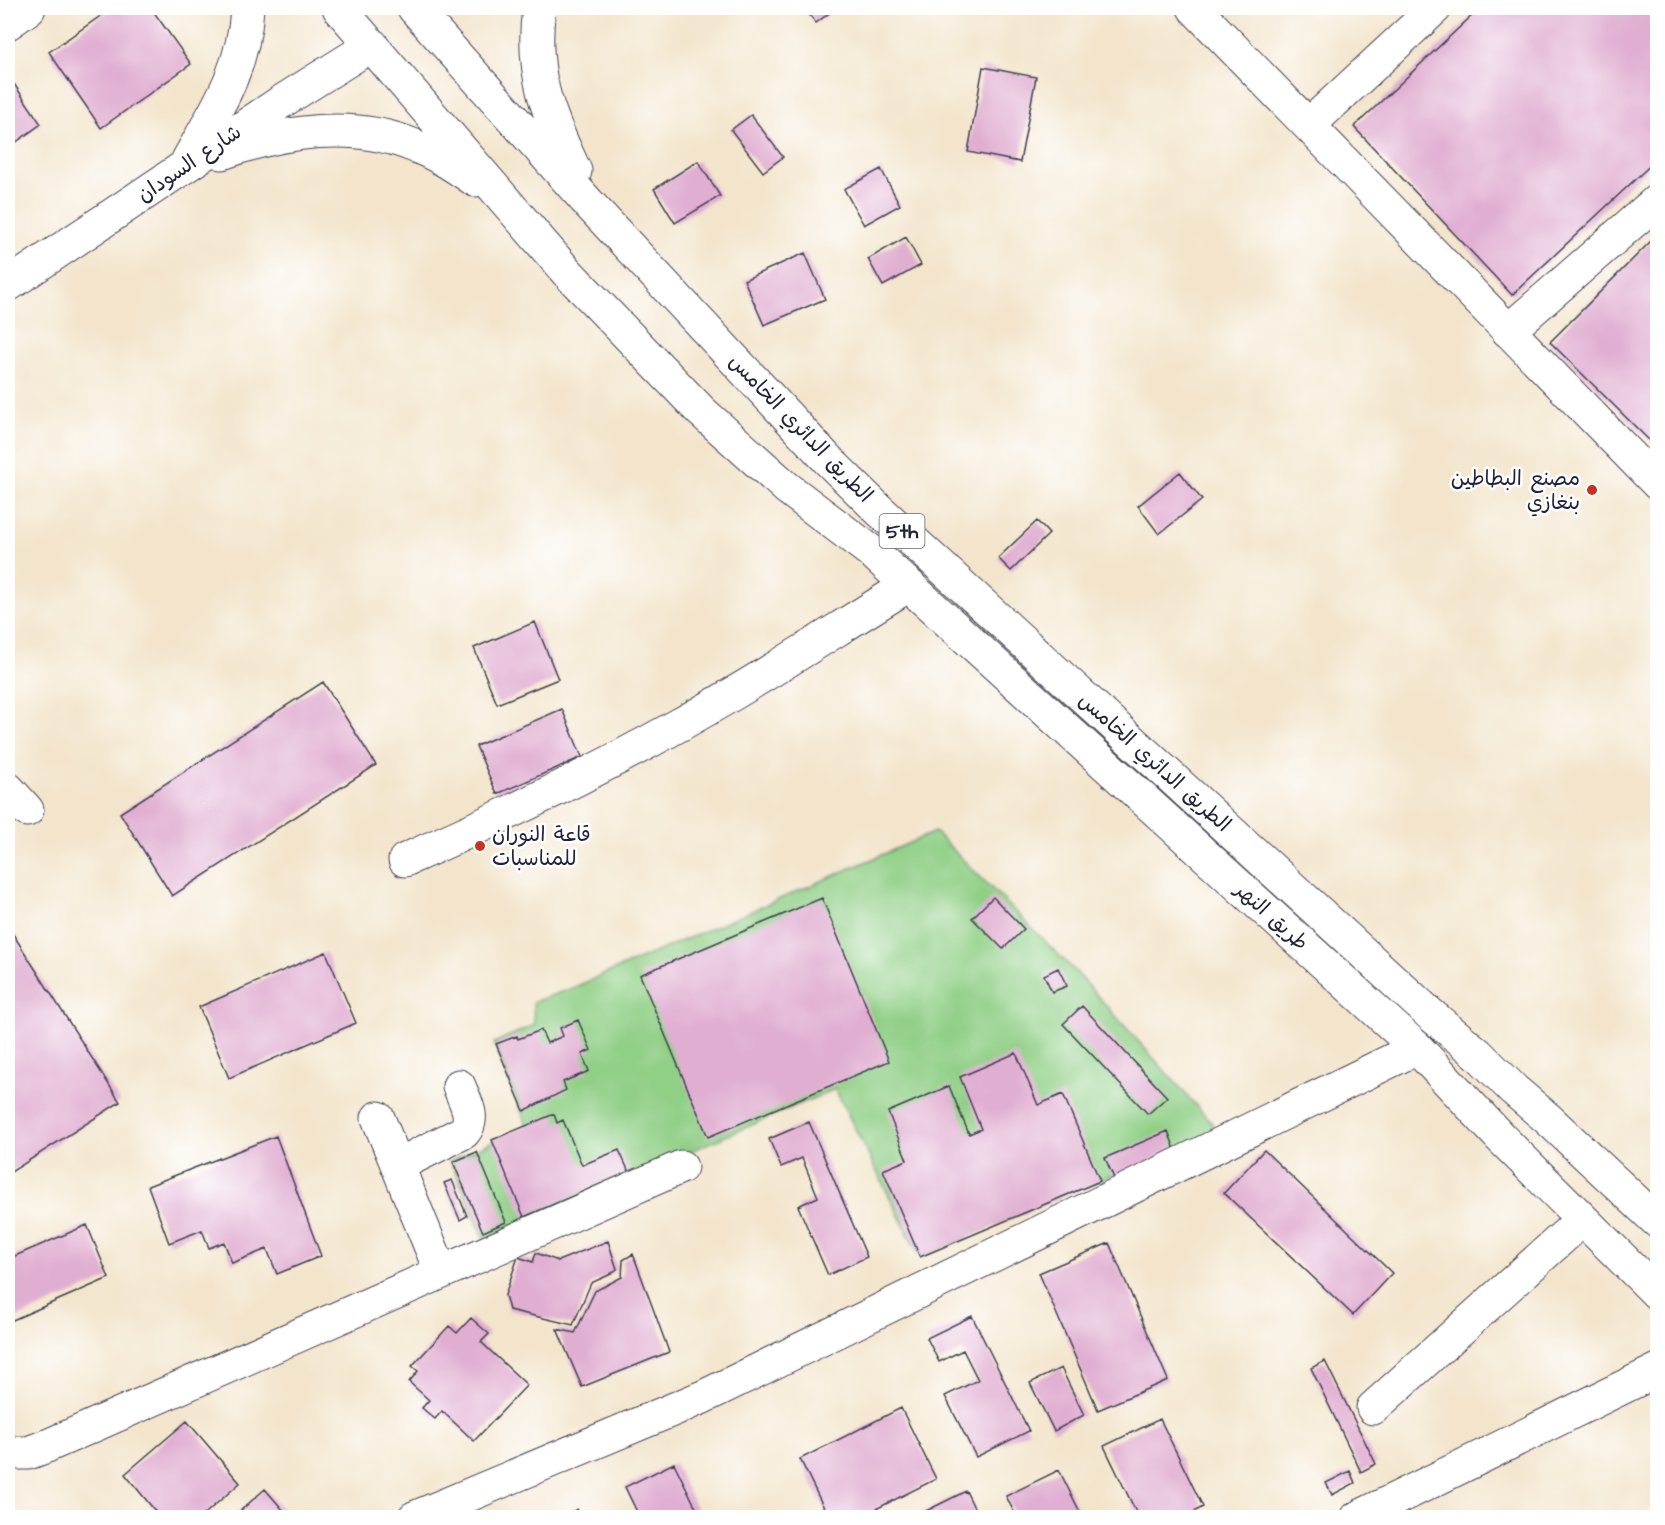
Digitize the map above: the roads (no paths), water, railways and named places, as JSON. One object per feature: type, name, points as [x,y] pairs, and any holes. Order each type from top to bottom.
[{"type":"main road","points":[[8,23],[29,8]]},
{"type":"main road","points":[[184,166],[223,99],[237,67],[246,31],[247,8]]},
{"type":"main road","name":"الطريق الدائري الخامس","points":[[339,8],[566,271],[701,411],[787,488],[873,553]]},
{"type":"main road","points":[[539,8],[535,34],[540,79],[552,124],[591,206]]},
{"type":"main road","points":[[1194,8],[1658,484]]},
{"type":"main road","points":[[1309,125],[1435,8]]},
{"type":"main road","name":"الطريق الدائري الخامس","points":[[419,9],[591,206],[830,462],[878,509],[1430,1014],[1478,1054],[1658,1222]]},
{"type":"main road","name":"شارع السودان","points":[[8,285],[281,102],[372,45]]},
{"type":"main road","points":[[184,166],[252,143],[294,134],[336,130],[373,134],[414,145],[449,162],[504,200]]},
{"type":"main road","points":[[1508,332],[1658,200]]},
{"type":"main road","name":"طريق النهر","points":[[873,553],[1417,1047],[1493,1130],[1658,1294]]},
{"type":"main road","points":[[405,860],[508,814],[679,725],[767,674],[909,585]]},
{"type":"main road","points":[[414,1518],[703,1397],[1417,1047]]},
{"type":"main road","points":[[398,1165],[464,1132],[469,1126],[471,1117],[459,1086]]},
{"type":"main road","points":[[378,1118],[441,1272]]},
{"type":"main road","points":[[8,1453],[28,1453],[47,1446],[681,1167]]},
{"type":"main road","points":[[1373,1408],[1582,1220]]},
{"type":"main road","points":[[1357,1518],[1658,1371]]},
{"type":"place","name":"مصنع البطاطين بنغازي","points":[[1592,490]]},
{"type":"place","name":"قاعة النوران للمناسبات","points":[[480,846]]}]
